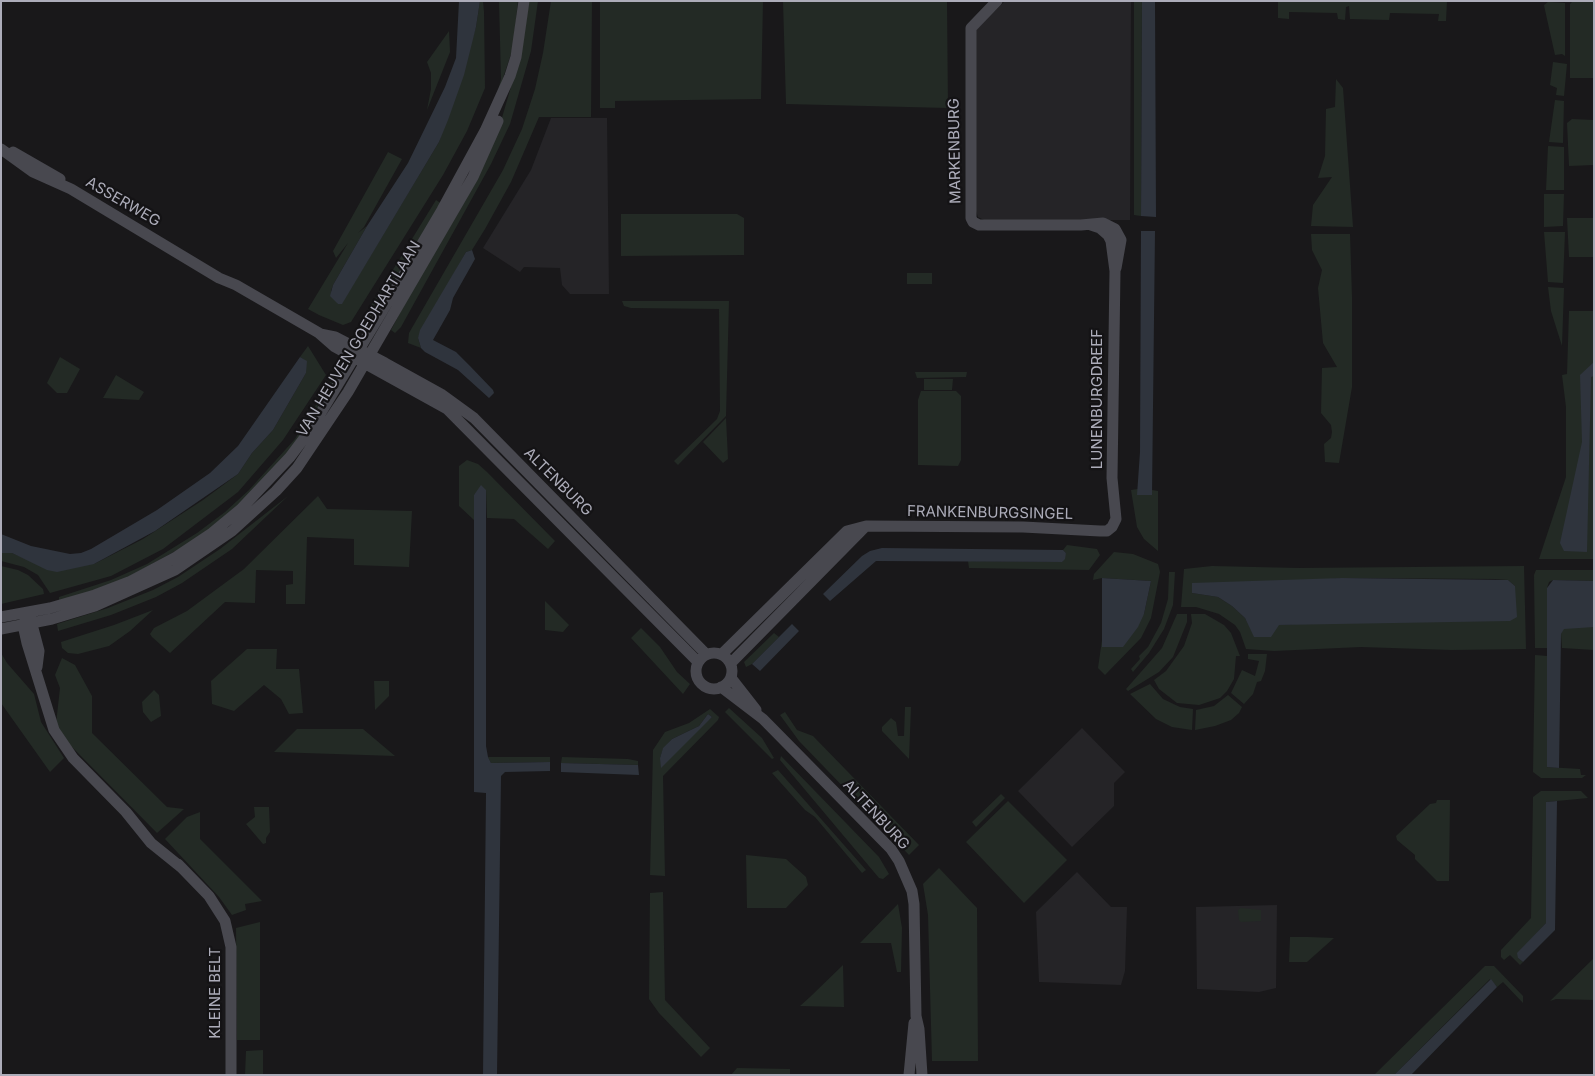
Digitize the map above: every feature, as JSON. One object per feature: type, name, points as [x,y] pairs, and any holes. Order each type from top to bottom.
[{"type":"street","name":"VAN HEUVEN GOEDHARTLAAN","points":[[1,629],[129,582],[176,557],[241,509],[290,457],[362,356],[484,155],[510,86],[510,76],[516,57],[524,1]]},
{"type":"street","name":"MARKENBURG","points":[[997,1],[971,28],[971,218],[973,222],[980,224],[1091,225],[1111,232]]},
{"type":"street","name":"ASSERWEG","points":[[2,149],[15,153],[37,165],[71,188],[161,241],[180,247],[201,259],[222,272],[236,285],[319,334],[335,337],[362,356]]},
{"type":"street","name":"LUNENBURGDREEF","points":[[1111,232],[1121,240],[1115,271],[1112,478],[1116,519],[1112,527]]},
{"type":"street","name":"ALTENBURG","points":[[362,356],[442,394],[474,418],[702,658]]},
{"type":"street","name":"FRANKENBURGSINGEL","points":[[722,654],[847,531],[866,526],[1023,527],[1100,531],[1107,531],[1112,527]]},
{"type":"street","points":[[731,663],[722,654],[702,658],[696,672],[702,683],[711,688],[721,687],[731,678],[731,663],[866,526]]},
{"type":"street","name":"VAN HEUVEN GOEDHARTLAAN","points":[[1,617],[28,620]]},
{"type":"street","name":"KLEINE BELT","points":[[28,620],[37,670],[54,730],[73,758],[126,812],[152,843],[182,868],[209,896],[226,921],[231,947],[231,1075]]},
{"type":"street","name":"ALTENBURG","points":[[731,678],[763,719],[891,849],[906,875],[914,904],[916,1016],[919,1029],[922,1075]]},
{"type":"street","name":"ALTENBURG","points":[[721,687],[763,719]]},
{"type":"street","name":"ALTENBURG","points":[[909,1075],[912,1030],[916,1016]]},
{"type":"shaded area","points":[[459,1],[480,1],[476,27],[464,75],[448,120],[439,142],[342,304],[338,304],[330,296],[333,285],[367,226],[408,163],[445,87],[456,58]]},
{"type":"shaded area","points":[[480,1],[483,1],[484,12],[485,88],[467,131],[443,175],[351,322],[343,325],[319,315],[308,309],[348,243],[336,258],[333,251],[388,152],[402,159],[364,227],[358,233],[367,226],[333,285],[331,291],[338,304],[342,303],[439,142],[476,27]]},
{"type":"shaded area","points":[[499,1],[518,1],[513,48],[495,102],[501,79]]},
{"type":"shaded area","points":[[529,1],[538,1],[531,51],[510,124],[491,164],[401,327],[395,333],[391,330],[501,121],[522,49]]},
{"type":"shaded area","points":[[551,1],[592,1],[591,117],[539,117],[511,182],[472,250],[466,252],[418,338],[421,348],[408,343],[409,333],[503,170],[522,129],[535,89]]},
{"type":"shaded area","points":[[600,1],[763,1],[761,99],[615,101],[615,108],[600,108]]},
{"type":"shaded area","points":[[783,1],[947,1],[948,108],[786,104]]},
{"type":"shaded area","points":[[1005,1],[1131,1],[1130,220],[984,220],[978,217],[976,211],[976,30]]},
{"type":"shaded area","points":[[1134,1],[1142,1],[1141,216],[1134,215]]},
{"type":"shaded area","points":[[1142,1],[1155,1],[1156,217],[1141,216]]},
{"type":"shaded area","points":[[1278,1],[1447,1],[1446,21],[1438,21],[1439,14],[1390,13],[1389,20],[1350,19],[1349,6],[1346,7],[1345,20],[1338,19],[1337,13],[1289,12],[1289,19],[1278,18]]},
{"type":"shaded area","points":[[1548,2],[1565,3],[1565,56],[1562,54],[1555,55],[1544,5]]},
{"type":"shaded area","points":[[1572,2],[1594,2],[1594,78],[1570,78],[1570,4]]},
{"type":"shaded area","points":[[449,31],[450,52],[427,110],[431,89],[431,73],[427,62]]},
{"type":"shaded area","points":[[1553,62],[1567,64],[1564,96],[1556,95],[1557,88],[1550,85]]},
{"type":"shaded area","points":[[1336,79],[1343,88],[1353,227],[1311,226],[1313,205],[1332,177],[1318,178],[1325,156],[1326,109],[1335,107]]},
{"type":"shaded area","points":[[1555,100],[1564,101],[1563,143],[1549,142]]},
{"type":"shaded area","points":[[551,118],[607,118],[609,294],[570,294],[562,285],[560,268],[524,267],[520,272],[483,248],[531,170]]},
{"type":"shaded area","points":[[1572,119],[1594,120],[1594,165],[1569,166],[1567,123]]},
{"type":"shaded area","points":[[1548,146],[1564,147],[1564,190],[1546,190]]},
{"type":"shaded area","points":[[1544,194],[1564,194],[1563,226],[1544,227]]},
{"type":"shaded area","points":[[436,200],[442,204],[370,318],[365,315]]},
{"type":"shaded area","points":[[621,214],[737,214],[744,218],[744,255],[621,256]]},
{"type":"shaded area","points":[[1567,218],[1594,218],[1594,257],[1569,257]]},
{"type":"shaded area","points":[[1141,231],[1155,231],[1152,495],[1137,495],[1140,452]]},
{"type":"shaded area","points":[[1544,232],[1565,232],[1563,283],[1548,282]]},
{"type":"shaded area","points":[[1311,234],[1350,234],[1352,387],[1339,463],[1325,462],[1324,444],[1331,438],[1332,432],[1331,425],[1321,413],[1322,368],[1337,367],[1323,343],[1318,288],[1322,270],[1312,250]]},
{"type":"shaded area","points":[[472,250],[475,259],[453,298],[450,310],[433,340],[456,352],[470,366],[493,390],[494,393],[489,398],[458,370],[425,352],[421,348],[418,338],[420,330],[466,252]]},
{"type":"shaded area","points":[[907,273],[932,273],[932,284],[907,284]]},
{"type":"shaded area","points":[[1548,287],[1564,288],[1562,346],[1551,311]]},
{"type":"shaded area","points":[[622,301],[729,301],[726,416],[678,465],[674,461],[717,419],[720,411],[719,309],[631,308],[624,306]]},
{"type":"shaded area","points":[[1569,311],[1594,311],[1594,559],[1539,559],[1566,477],[1566,407],[1562,375],[1567,374]]},
{"type":"shaded area","points":[[308,346],[326,375],[283,440],[238,492],[163,549],[111,576],[50,593],[38,575],[24,567],[1,561],[1,553],[12,553],[31,561],[94,564],[143,539],[203,500],[238,474],[252,453],[273,430],[306,373],[306,361],[300,357]]},
{"type":"shaded area","points":[[60,357],[80,369],[67,393],[57,393],[47,383]]},
{"type":"shaded area","points":[[300,357],[307,361],[306,373],[273,430],[252,453],[238,474],[155,531],[94,564],[57,572],[47,570],[12,553],[1,553],[1,534],[31,546],[70,554],[81,553],[157,510],[210,473],[238,446]]},
{"type":"shaded area","points":[[1594,362],[1594,376],[1591,377],[1587,552],[1564,551],[1560,543],[1582,442],[1580,375]]},
{"type":"shaded area","points":[[915,372],[967,372],[966,377],[917,378]]},
{"type":"shaded area","points":[[116,375],[144,392],[139,400],[103,398]]},
{"type":"shaded area","points":[[924,379],[953,379],[952,390],[924,390]]},
{"type":"shaded area","points":[[330,382],[335,383],[315,419],[263,483],[201,537],[119,582],[59,602],[59,597],[111,580],[147,564],[197,533],[225,512],[249,490],[295,439]]},
{"type":"shaded area","points":[[921,391],[956,391],[961,396],[961,460],[958,466],[918,465],[918,400]]},
{"type":"shaded area","points":[[726,418],[728,459],[723,463],[703,442]]},
{"type":"shaded area","points":[[467,460],[478,464],[487,472],[555,541],[548,549],[514,519],[487,518],[486,490],[474,495],[474,520],[459,506],[459,466]]},
{"type":"shaded area","points":[[481,485],[486,490],[486,746],[488,757],[491,763],[550,762],[550,771],[505,772],[501,776],[497,1075],[483,1075],[486,793],[474,792],[474,495]]},
{"type":"shaded area","points":[[1138,489],[1138,495],[1151,495],[1152,490],[1158,491],[1158,551],[1144,539],[1137,527],[1131,490]]},
{"type":"shaded area","points":[[288,496],[232,549],[182,583],[156,597],[111,615],[58,631],[57,624],[108,608],[153,590],[178,577],[220,549]]},
{"type":"shaded area","points":[[318,496],[327,509],[412,511],[409,567],[354,565],[354,539],[307,537],[305,604],[286,604],[286,585],[293,584],[293,571],[256,570],[255,603],[225,602],[170,653],[152,637],[150,634],[154,628],[187,611],[244,569]]},
{"type":"shaded area","points":[[1067,545],[1097,549],[1100,555],[1089,570],[969,568],[968,561],[1062,562],[1066,553],[1063,550]]},
{"type":"shaded area","points":[[882,548],[1063,550],[1066,553],[1065,559],[1062,562],[876,561],[830,601],[823,594],[862,556],[870,551]]},
{"type":"shaded area","points":[[1114,552],[1133,554],[1158,564],[1160,572],[1151,618],[1141,638],[1105,675],[1098,668],[1102,640],[1102,647],[1144,614],[1151,581],[1102,578],[1093,580],[1094,574]]},
{"type":"shaded area","points":[[1,566],[18,570],[28,575],[43,589],[44,594],[1,604]]},
{"type":"shaded area","points":[[1212,566],[1298,568],[1524,566],[1526,649],[1452,650],[1361,647],[1274,651],[1246,649],[1240,632],[1235,625],[1219,614],[1196,607],[1181,607],[1184,569]],"holes":[[[1342,578],[1508,580],[1515,586],[1296,624],[1278,625],[1255,637],[1245,618],[1232,606],[1218,597],[1192,593]]]},
{"type":"shaded area","points":[[1536,570],[1594,570],[1594,581],[1553,580],[1549,582],[1547,588],[1548,648],[1535,648],[1534,575]]},
{"type":"shaded area","points":[[1169,572],[1175,572],[1173,605],[1164,629],[1149,653],[1133,672],[1131,669],[1140,659],[1139,656],[1148,647],[1161,623],[1168,599]]},
{"type":"shaded area","points":[[1102,578],[1151,581],[1144,614],[1138,627],[1123,647],[1102,647]]},
{"type":"shaded area","points":[[1342,578],[1508,580],[1515,586],[1517,617],[1510,621],[1279,625],[1271,637],[1254,637],[1245,618],[1232,606],[1218,597],[1192,593],[1192,583]]},
{"type":"shaded area","points":[[1553,580],[1594,581],[1594,627],[1564,629],[1561,634],[1559,768],[1547,767],[1547,588]]},
{"type":"shaded area","points":[[545,601],[569,625],[563,632],[545,630]]},
{"type":"shaded area","points":[[1594,606],[1594,650],[1562,648],[1561,634],[1563,629]]},
{"type":"shaded area","points":[[153,610],[130,631],[109,646],[78,654],[68,653],[62,648],[61,642]]},
{"type":"shaded area","points":[[1177,614],[1187,614],[1187,622],[1173,657],[1159,672],[1128,691],[1126,689],[1162,648]]},
{"type":"shaded area","points":[[1191,614],[1205,614],[1224,625],[1231,633],[1240,656],[1236,656],[1234,679],[1227,691],[1220,698],[1199,705],[1177,703],[1159,689],[1154,680],[1166,671],[1184,646],[1192,623]]},
{"type":"shaded area","points":[[792,624],[799,631],[760,671],[752,664]]},
{"type":"shaded area","points":[[641,628],[660,647],[677,672],[690,684],[683,694],[631,638]]},
{"type":"shaded area","points":[[774,633],[779,637],[752,664],[746,667],[744,662]]},
{"type":"shaded area","points":[[247,649],[277,649],[276,669],[299,669],[303,713],[289,714],[281,699],[264,685],[234,711],[212,704],[211,681]]},
{"type":"shaded area","points":[[1,653],[7,663],[34,694],[41,722],[64,758],[50,772],[1,703]]},
{"type":"shaded area","points":[[1248,654],[1267,654],[1265,671],[1261,681],[1257,682],[1253,694],[1244,704],[1231,693],[1242,670],[1255,676],[1259,661],[1248,659]]},
{"type":"shaded area","points":[[1535,655],[1547,656],[1547,767],[1580,769],[1581,775],[1586,775],[1582,778],[1541,778],[1533,772]]},
{"type":"shaded area","points":[[62,658],[75,665],[92,696],[92,733],[167,807],[184,809],[157,833],[68,743],[56,724],[60,688],[55,675]]},
{"type":"shaded area","points":[[374,681],[389,681],[389,696],[375,710]]},
{"type":"shaded area","points":[[1150,684],[1163,699],[1180,707],[1193,709],[1192,730],[1172,727],[1156,719],[1130,694]]},
{"type":"shaded area","points":[[154,690],[159,695],[161,716],[151,722],[143,712],[142,702]]},
{"type":"shaded area","points":[[1228,695],[1242,707],[1239,713],[1231,720],[1195,730],[1196,710],[1214,706]]},
{"type":"shaded area","points":[[905,707],[911,707],[909,759],[882,731],[882,727],[891,718],[896,722],[898,736],[904,736]]},
{"type":"shaded area","points":[[729,708],[762,738],[774,758],[772,759],[725,712]]},
{"type":"shaded area","points":[[710,709],[719,717],[663,776],[665,876],[650,875],[653,750],[665,732],[689,723]],"holes":[[[708,714],[712,717],[660,758],[663,749],[672,739],[699,726]]]},
{"type":"shaded area","points":[[785,712],[797,730],[813,736],[919,845],[909,855],[799,741],[780,715]]},
{"type":"shaded area","points":[[708,714],[712,717],[661,768],[660,758],[663,748],[672,739],[699,726]]},
{"type":"shaded area","points":[[1082,728],[1125,772],[1114,783],[1114,806],[1072,847],[1018,791]]},
{"type":"shaded area","points":[[297,729],[363,729],[395,756],[274,752]]},
{"type":"shaded area","points":[[781,756],[879,857],[889,874],[883,879],[879,878],[780,760]]},
{"type":"shaded area","points":[[488,757],[550,757],[550,762],[491,763]]},
{"type":"shaded area","points":[[562,757],[628,759],[638,761],[638,765],[561,763]]},
{"type":"shaded area","points":[[561,763],[638,765],[639,775],[561,772]]},
{"type":"shaded area","points":[[778,770],[866,870],[862,873],[815,817],[805,810],[772,773]]},
{"type":"shaded area","points":[[1541,791],[1581,791],[1588,798],[1546,802],[1546,923],[1518,953],[1518,958],[1523,962],[1520,965],[1510,955],[1504,960],[1501,957],[1501,950],[1531,918],[1533,797]]},
{"type":"shaded area","points":[[1001,794],[1005,798],[976,827],[972,822]]},
{"type":"shaded area","points":[[1437,800],[1450,800],[1449,881],[1437,881],[1415,859],[1415,855],[1397,840],[1396,836],[1430,804],[1436,803]]},
{"type":"shaded area","points":[[1008,801],[1067,860],[1024,903],[966,842]]},
{"type":"shaded area","points":[[1557,801],[1555,930],[1523,962],[1518,958],[1517,953],[1546,923],[1546,802]]},
{"type":"shaded area","points":[[254,807],[269,807],[270,832],[266,838],[266,843],[263,844],[246,824],[255,817]]},
{"type":"shaded area","points":[[200,812],[200,839],[262,901],[245,904],[246,910],[232,915],[219,897],[165,839],[187,817]]},
{"type":"shaded area","points":[[746,855],[786,859],[806,877],[808,885],[786,908],[747,908]]},
{"type":"shaded area","points":[[939,868],[977,908],[978,1061],[932,1061],[928,915],[923,884]]},
{"type":"shaded area","points":[[1077,872],[1111,907],[1127,907],[1125,971],[1121,985],[1039,982],[1036,912]]},
{"type":"shaded area","points":[[663,892],[665,1000],[710,1048],[701,1057],[659,1013],[649,999],[650,893]]},
{"type":"shaded area","points":[[898,904],[902,928],[901,972],[897,972],[891,943],[860,943]]},
{"type":"shaded area","points":[[1277,905],[1276,988],[1259,992],[1197,989],[1196,907]]},
{"type":"shaded area","points":[[1241,908],[1261,910],[1261,921],[1241,922],[1238,910]]},
{"type":"shaded area","points":[[260,922],[260,1040],[237,1040],[236,928]]},
{"type":"shaded area","points":[[1290,937],[1334,938],[1307,962],[1289,962]]},
{"type":"shaded area","points":[[1594,958],[1594,1000],[1556,999],[1550,1001]]},
{"type":"shaded area","points":[[843,965],[844,1007],[800,1006],[810,997]]},
{"type":"shaded area","points":[[1485,966],[1494,966],[1523,996],[1523,1003],[1503,982],[1497,987],[1490,979],[1394,1075],[1374,1075]]},
{"type":"shaded area","points":[[1491,979],[1497,987],[1411,1075],[1394,1075]]},
{"type":"shaded area","points":[[263,1050],[263,1075],[245,1075],[246,1051]]},
{"type":"shaded area","points":[[737,1068],[790,1069],[790,1075],[731,1075]]}]
